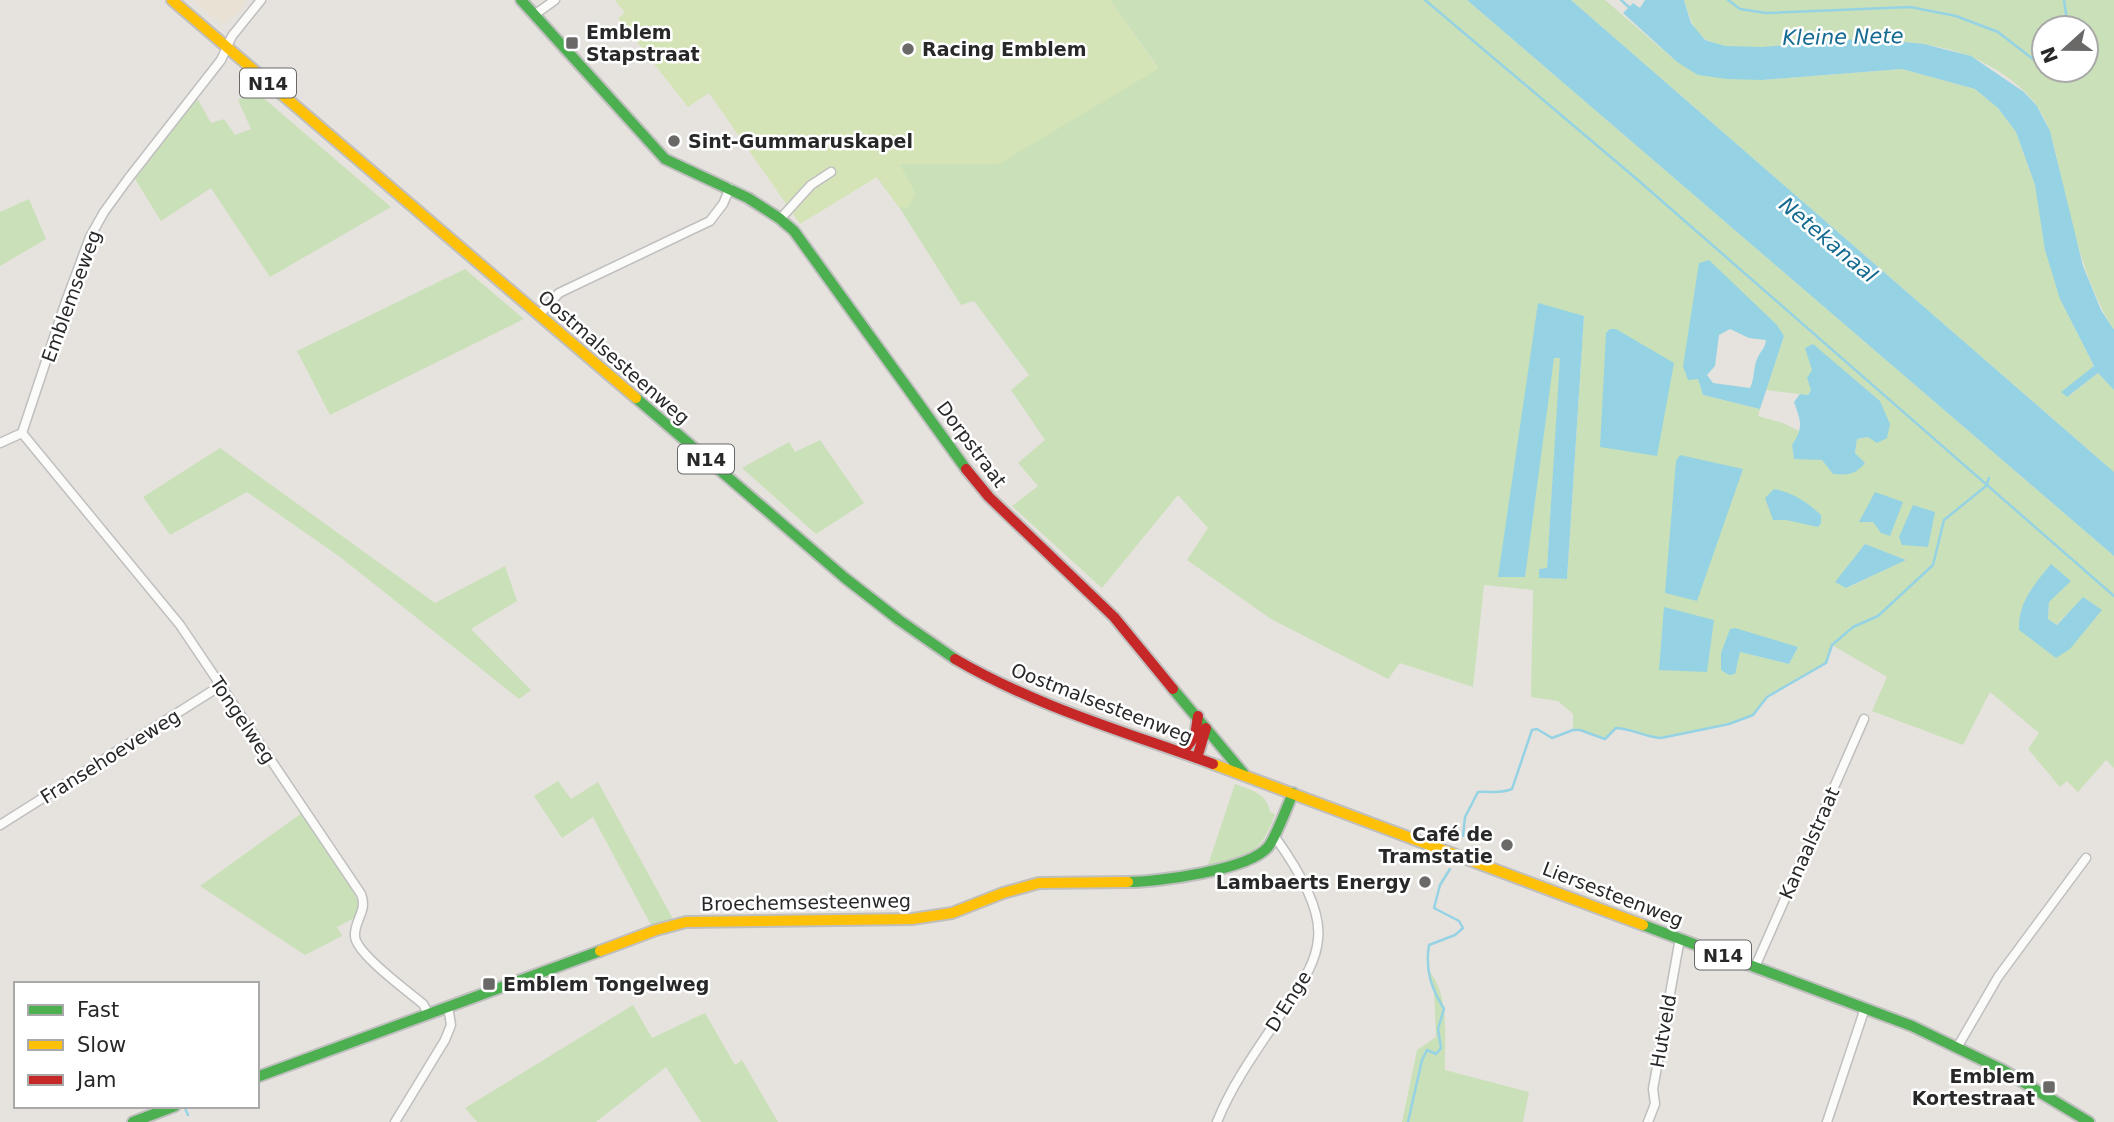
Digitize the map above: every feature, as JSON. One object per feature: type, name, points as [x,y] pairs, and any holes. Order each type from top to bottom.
[{"type":"street","name":"Oostmalsesteenweg","points":[[172,0],[845,578],[922,636],[982,674],[1028,696],[1293,793]]},
{"type":"street","name":"Emblemseweg","points":[[22,433],[90,237],[104,212],[221,60],[232,36],[261,0]]},
{"type":"street","name":"Dorpstraat","points":[[522,0],[665,159],[752,198],[781,218],[804,242],[989,497],[1114,617],[1244,774]]},
{"type":"street","points":[[534,15],[555,0]]},
{"type":"street","points":[[781,218],[811,185],[831,172]]},
{"type":"street","points":[[539,315],[559,293],[710,221],[723,204],[730,188]]},
{"type":"street","points":[[0,443],[22,433]]},
{"type":"street","name":"Tongelweg","points":[[22,433],[180,625],[361,894],[363,911],[356,925],[355,937],[361,950],[423,1004],[428,1013]]},
{"type":"street","name":"Fransehoeveweg","points":[[0,825],[220,686]]},
{"type":"street","points":[[1182,752],[1193,742],[1198,730],[1198,716]]},
{"type":"street","name":"Kanaalstraat","points":[[1755,967],[1864,719]]},
{"type":"street","points":[[1197,758],[1206,727]]},
{"type":"street","name":"Broechemsesteenweg","points":[[259,1076],[656,930],[686,922],[912,919],[941,916],[1039,883],[1152,882],[1183,878],[1254,858],[1268,847],[1275,837],[1293,793]]},
{"type":"street","name":"Liersesteenweg","points":[[1293,793],[1865,1008],[1958,1046],[2017,1076],[2051,1103],[2090,1122]]},
{"type":"street","name":"D'Enge","points":[[1217,1122],[1236,1081],[1307,973],[1317,946],[1316,917],[1309,896],[1275,837]]},
{"type":"street","points":[[1958,1046],[1998,977],[2086,858]]},
{"type":"street","name":"Hutveld","points":[[1648,1122],[1655,1104],[1653,1089],[1680,938]]},
{"type":"street","points":[[395,1122],[445,1040],[452,1024],[448,1006]]},
{"type":"street","points":[[1827,1122],[1865,1008]]},
{"type":"street","points":[[132,1122],[170,1108]]},
{"type":"shaded area","points":[[193,0],[246,0],[242,8],[226,23],[222,23]]},
{"type":"green space","points":[[615,0],[1110,0],[1158,69],[999,164],[900,164],[915,193],[908,208],[899,207],[877,177],[800,224],[709,93],[688,107],[618,18],[625,13]]},
{"type":"green space","points":[[1110,0],[1467,0],[2114,556],[2114,768],[2106,760],[2078,792],[2067,781],[2060,787],[2028,749],[2039,733],[1990,692],[1963,745],[1872,711],[1887,677],[1832,645],[1826,663],[1767,697],[1753,715],[1729,724],[1661,738],[1651,738],[1631,729],[1616,728],[1605,739],[1573,730],[1573,714],[1558,701],[1531,697],[1533,590],[1484,585],[1473,687],[1400,663],[1388,679],[1271,619],[1187,560],[1208,528],[1178,495],[1102,588],[1012,506],[1038,486],[1018,463],[1045,440],[1011,390],[1029,375],[974,301],[961,305],[899,207],[870,168],[1158,68]],"holes":[[[1709,261],[1784,336],[1766,390],[1808,395],[1813,378],[1806,349],[1813,345],[1880,401],[1868,437],[1857,439],[1855,453],[1865,464],[1833,474],[1822,460],[1794,458],[1792,445],[1801,432],[1783,423],[1758,416],[1760,409],[1703,395],[1698,378]],[[1584,316],[1567,579],[1539,578],[1539,569],[1547,569],[1561,358],[1554,358]],[[1865,544],[1905,560],[1847,588],[1836,582]],[[2029,590],[2049,602],[2048,619],[2056,625],[2083,598],[2056,657]],[[1798,647],[1789,664],[1740,652]]]},
{"type":"green space","points":[[1571,0],[1605,0],[1677,62],[1762,80],[1902,69],[1975,89],[1998,108],[2016,132],[2035,185],[2060,299],[2094,366],[2067,397],[2098,373],[2114,390],[2114,472]]},
{"type":"green space","points":[[1684,0],[2114,0],[2114,330],[2095,295],[2082,258],[2046,123],[2031,98],[2015,83],[1969,56],[1928,45],[1865,41],[1728,47],[1702,37],[1692,23]]},
{"type":"green space","points":[[254,90],[391,207],[270,277],[211,188],[161,221],[135,179],[197,98],[211,123],[224,119],[235,135],[251,129],[238,100]]},
{"type":"green space","points":[[29,199],[46,239],[0,266],[0,212]]},
{"type":"green space","points":[[465,269],[524,319],[330,415],[297,351]]},
{"type":"green space","points":[[820,440],[864,503],[816,534],[742,468],[789,442],[795,452]]},
{"type":"green space","points":[[220,448],[435,603],[505,566],[517,601],[471,629],[531,690],[519,699],[340,557],[247,492],[170,535],[143,497]]},
{"type":"green space","points":[[558,781],[571,799],[598,782],[673,919],[652,927],[593,817],[562,838],[534,796]]},
{"type":"green space","points":[[1235,784],[1262,796],[1270,812],[1275,814],[1264,839],[1257,847],[1242,857],[1207,868]]},
{"type":"green space","points":[[302,813],[353,891],[361,908],[354,918],[337,927],[342,936],[305,955],[200,886]]},
{"type":"green space","points":[[1427,969],[1435,979],[1443,1003],[1445,1070],[1529,1092],[1523,1122],[1402,1122],[1417,1050],[1436,1037],[1434,992]]},
{"type":"green space","points":[[633,1005],[652,1038],[705,1013],[735,1065],[742,1060],[778,1122],[701,1122],[666,1067],[596,1122],[477,1122],[465,1108]]},
{"type":"water","name":"Netekanaal","points":[[1467,0],[1571,0],[2114,472],[2114,556]]},
{"type":"water","points":[[1645,0],[1684,0],[1691,23],[1705,40],[1725,46],[1762,47],[1867,38],[1924,44],[1971,56],[2024,92],[2037,106],[2050,131],[2083,266],[2101,310],[2114,330],[2114,390],[2098,373],[2067,397],[2061,392],[2094,366],[2060,299],[2045,250],[2035,185],[2016,132],[1998,108],[1975,89],[1902,69],[1762,80],[1698,75],[1677,62],[1623,13],[1633,3],[1640,8]]},
{"type":"water","points":[[1709,260],[1777,325],[1784,336],[1760,409],[1703,395],[1698,379],[1688,380],[1683,366],[1699,263]],"holes":[[[1730,329],[1749,338],[1766,340],[1756,361],[1750,388],[1713,383],[1707,375],[1715,366],[1719,335]]]},
{"type":"water","points":[[1538,303],[1584,316],[1567,579],[1539,578],[1539,569],[1547,568],[1560,358],[1554,358],[1525,577],[1498,577]]},
{"type":"water","points":[[1610,329],[1616,329],[1674,363],[1657,456],[1600,447],[1606,333]]},
{"type":"water","points":[[1813,344],[1880,401],[1890,424],[1887,438],[1877,443],[1868,437],[1857,439],[1855,453],[1865,463],[1851,473],[1833,474],[1822,460],[1794,459],[1792,445],[1800,424],[1794,402],[1800,394],[1808,395],[1811,390],[1807,378],[1812,370],[1805,348]]},
{"type":"water","points":[[1680,455],[1743,469],[1697,601],[1665,593],[1676,461]]},
{"type":"water","points":[[1774,489],[1793,495],[1816,510],[1821,515],[1818,527],[1773,520],[1765,498]]},
{"type":"water","points":[[1875,492],[1903,502],[1890,536],[1881,533],[1873,522],[1859,522]]},
{"type":"water","points":[[1913,505],[1935,512],[1928,547],[1902,545],[1899,537]]},
{"type":"water","points":[[1865,544],[1906,560],[1846,588],[1835,582]]},
{"type":"water","points":[[2051,564],[2071,581],[2049,602],[2048,619],[2057,625],[2083,597],[2102,610],[2070,649],[2056,658],[2019,630],[2024,602]]},
{"type":"water","points":[[1664,607],[1714,620],[1707,672],[1659,670]]},
{"type":"water","points":[[1735,628],[1798,647],[1789,664],[1740,652],[1735,674],[1729,675],[1721,670],[1721,653],[1730,629]]},
{"type":"waterway","points":[[1425,0],[1639,181],[2114,596]]},
{"type":"waterway","points":[[1621,0],[1631,9]]},
{"type":"waterway","points":[[1728,0],[1740,9],[1766,13],[1910,7],[1956,16],[1998,32],[2030,57]]},
{"type":"waterway","points":[[2064,0],[2066,14]]},
{"type":"waterway","points":[[1463,836],[1465,817],[1478,792],[1512,789],[1532,730],[1537,729],[1552,738],[1580,730],[1605,739],[1616,728],[1661,738],[1729,724],[1753,715],[1767,697],[1826,663],[1832,645],[1853,627],[1878,616],[1933,565],[1944,520],[1986,486],[1989,478]]},
{"type":"waterway","points":[[1408,1122],[1422,1060],[1427,1050],[1436,1054],[1441,1048],[1438,1029],[1444,1009],[1430,978],[1429,945],[1455,935],[1463,928],[1459,921],[1434,908],[1440,885],[1450,869]]},
{"type":"waterway","points":[[185,1108],[188,1115]]},
{"type":"traffic: fast","points":[[521,0],[665,159],[748,198],[794,231],[966,469]]},
{"type":"traffic: fast","points":[[636,398],[845,578],[955,659]]},
{"type":"traffic: fast","points":[[1173,689],[1244,774]]},
{"type":"traffic: fast","points":[[1128,882],[1202,873],[1258,855],[1271,842],[1293,793]]},
{"type":"traffic: fast","points":[[1643,925],[1912,1026],[2003,1070],[2089,1122]]},
{"type":"traffic: fast","points":[[259,1076],[600,951]]},
{"type":"traffic: fast","points":[[133,1122],[170,1108]]},
{"type":"traffic: slow","points":[[172,0],[636,398]]},
{"type":"traffic: slow","points":[[1213,764],[1643,925]]},
{"type":"traffic: slow","points":[[600,951],[686,922],[912,919],[952,913],[1003,893],[1039,883],[1128,882]]},
{"type":"traffic: jam","points":[[966,469],[989,497],[1114,617],[1173,689]]},
{"type":"traffic: jam","points":[[955,659],[1017,691],[1213,764]]},
{"type":"traffic: jam","points":[[1183,752],[1195,736],[1198,716]]},
{"type":"traffic: jam","points":[[1197,758],[1206,728]]},
{"type":"place","name":"Emblem Stapstraat","points":[[572,43]]},
{"type":"place","name":"Racing Emblem","points":[[908,49]]},
{"type":"place","name":"Sint-Gummaruskapel","points":[[674,141]]},
{"type":"place","name":"Café de Tramstatie","points":[[1507,845]]},
{"type":"place","name":"Lambaerts Energy","points":[[1425,882]]},
{"type":"place","name":"Emblem Tongelweg","points":[[489,984]]},
{"type":"place","name":"Emblem Kortestraat","points":[[2049,1087]]},
{"type":"water label","name":"Kleine Nete","points":[[1843,37]]}]
